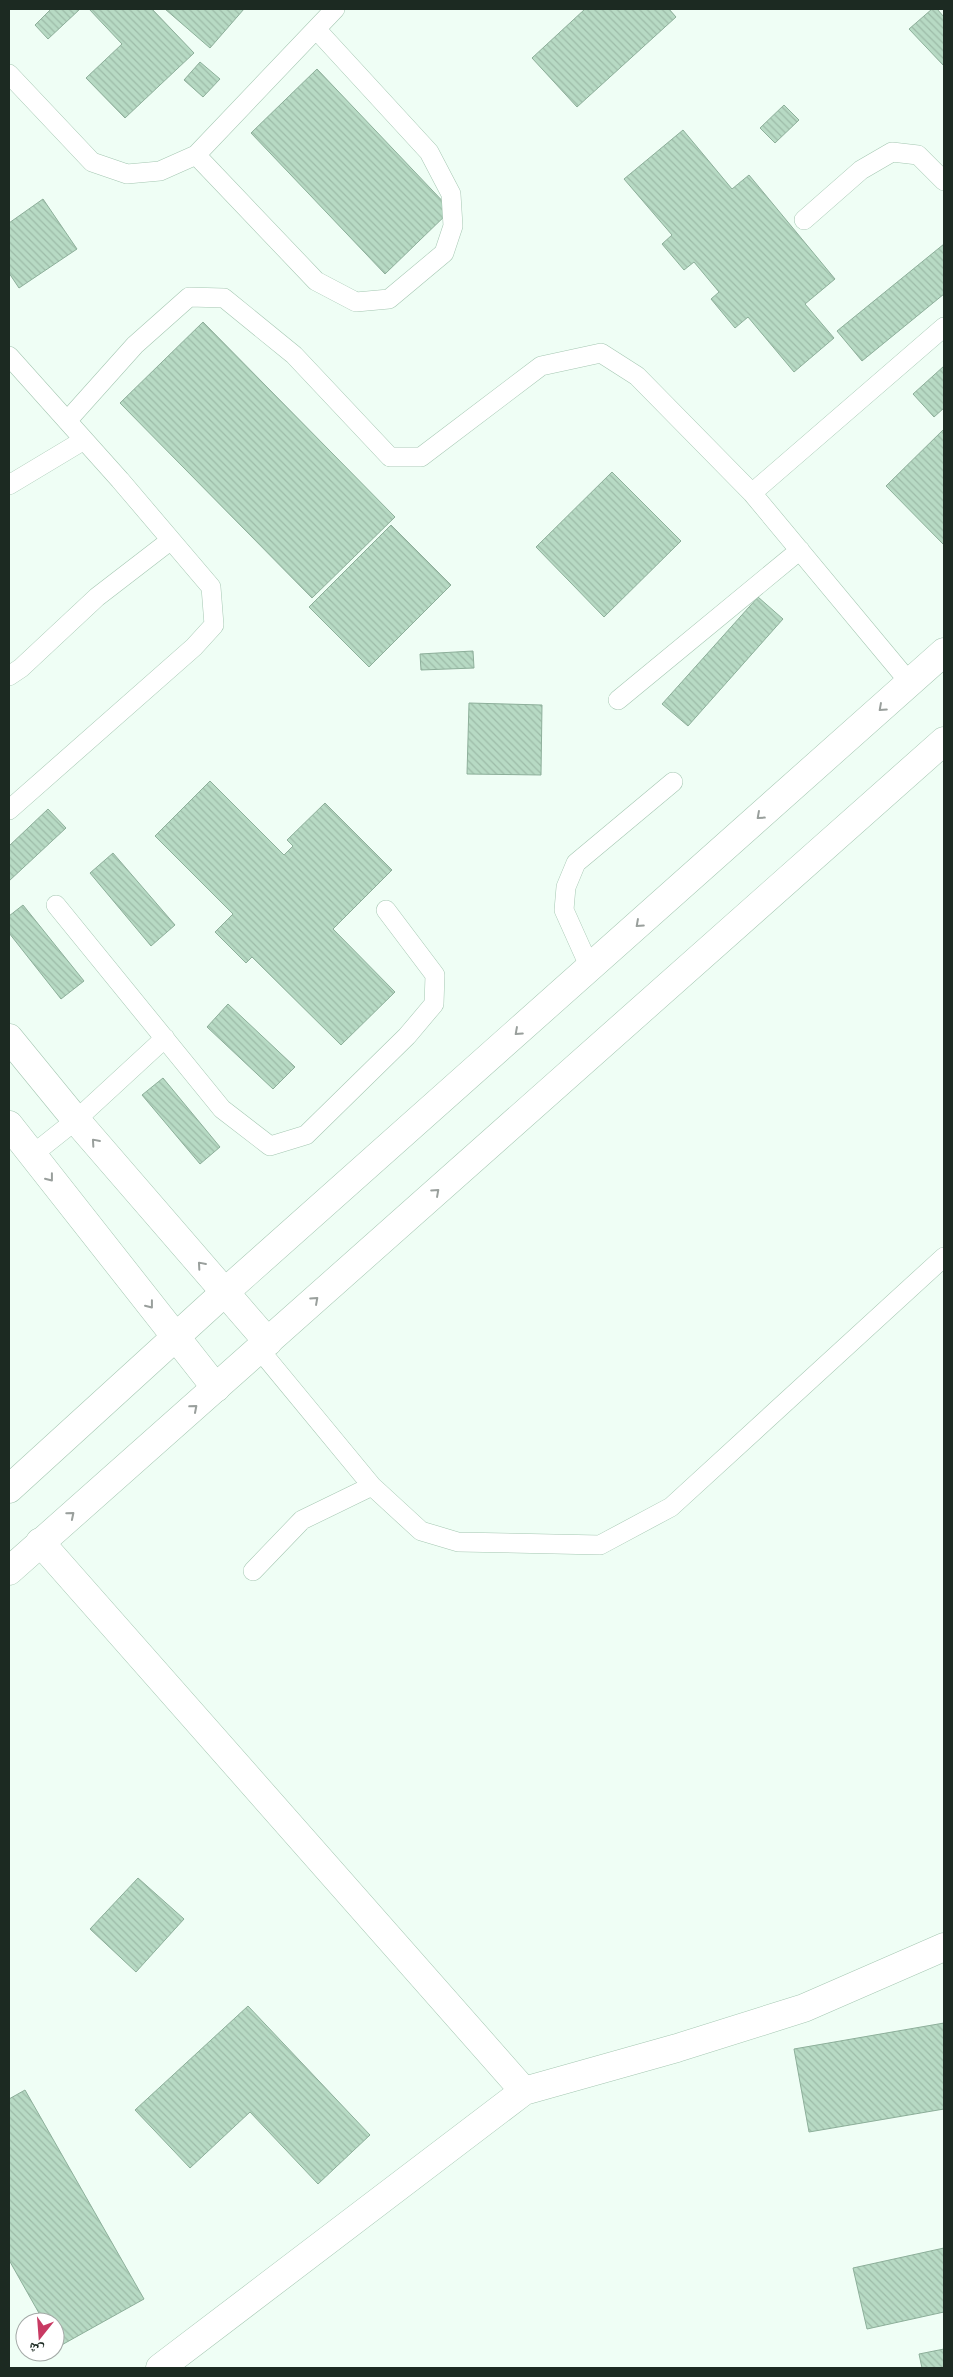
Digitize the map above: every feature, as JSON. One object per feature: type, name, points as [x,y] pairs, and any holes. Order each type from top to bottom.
[{"type":"street","points":[[9,1489],[224,1292],[944,652]]},
{"type":"street","points":[[9,1571],[944,741]]},
{"type":"street","points":[[9,1038],[76,1120],[224,1292],[264,1345]]},
{"type":"street","points":[[9,1126],[216,1388]]},
{"type":"street","points":[[40,1542],[524,2091]]},
{"type":"street","points":[[160,2368],[524,2091],[633,2061],[804,2008],[944,1947]]},
{"type":"lane","points":[[9,74],[92,162],[127,174],[160,171],[196,155],[335,9]]},
{"type":"lane","points":[[196,155],[316,281],[356,302],[389,299],[444,253],[453,226],[451,194],[429,152],[316,29]]},
{"type":"lane","points":[[804,220],[861,170],[892,152],[918,155],[944,181]]},
{"type":"lane","points":[[67,421],[135,345],[189,297],[224,298],[294,355],[390,457],[421,456],[541,366],[602,354],[638,376],[752,493],[910,683]]},
{"type":"lane","points":[[752,493],[944,327]]},
{"type":"lane","points":[[9,356],[211,587],[214,625],[194,647],[9,810]]},
{"type":"lane","points":[[9,485],[84,440]]},
{"type":"lane","points":[[9,676],[21,668],[97,597],[171,540]]},
{"type":"lane","points":[[618,700],[800,550]]},
{"type":"lane","points":[[590,968],[564,910],[566,888],[576,863],[673,782]]},
{"type":"lane","points":[[56,905],[222,1109],[270,1146],[306,1135],[407,1036],[434,1004],[436,975],[386,910]]},
{"type":"lane","points":[[32,1155],[76,1120],[165,1038]]},
{"type":"lane","points":[[264,1345],[372,1486],[421,1531],[458,1542],[600,1545],[671,1507],[944,1257]]},
{"type":"lane","points":[[253,1571],[302,1520],[372,1486]]},
{"type":"building","points":[[51,9],[80,9],[48,39],[35,25]]},
{"type":"building","points":[[89,9],[152,9],[194,53],[125,118],[86,78],[122,44]]},
{"type":"building","points":[[165,9],[244,9],[210,48]]},
{"type":"building","points":[[585,9],[669,9],[676,17],[577,107],[532,58]]},
{"type":"building","points":[[932,9],[937,9],[944,17],[944,66],[909,29]]},
{"type":"building","points":[[200,62],[220,79],[203,97],[184,80]]},
{"type":"building","points":[[317,69],[451,210],[385,274],[251,133]]},
{"type":"building","points":[[784,105],[799,120],[775,143],[760,128]]},
{"type":"building","points":[[683,130],[732,189],[749,175],[835,279],[805,304],[834,338],[794,372],[748,317],[735,328],[711,299],[719,292],[694,262],[684,270],[662,244],[672,235],[624,179]]},
{"type":"building","points":[[43,199],[77,249],[19,288],[9,273],[9,223]]},
{"type":"building","points":[[944,244],[944,294],[862,361],[837,331]]},
{"type":"building","points":[[203,322],[395,517],[312,598],[120,403]]},
{"type":"building","points":[[944,366],[944,408],[934,417],[913,394]]},
{"type":"building","points":[[944,429],[944,545],[886,486]]},
{"type":"building","points":[[612,472],[681,541],[604,617],[536,547]]},
{"type":"building","points":[[391,525],[451,585],[369,667],[309,607]]},
{"type":"building","points":[[758,597],[783,619],[688,726],[662,704]]},
{"type":"building","points":[[473,651],[474,668],[421,670],[420,654]]},
{"type":"building","points":[[469,703],[542,705],[541,775],[467,774]]},
{"type":"building","points":[[210,781],[284,855],[293,846],[287,840],[325,803],[392,870],[333,929],[395,992],[341,1045],[252,957],[246,963],[215,932],[233,914],[155,836]]},
{"type":"building","points":[[48,809],[66,828],[9,881],[9,846]]},
{"type":"building","points":[[113,853],[175,925],[151,946],[90,873]]},
{"type":"building","points":[[23,905],[84,981],[61,999],[9,933],[9,916]]},
{"type":"building","points":[[228,1004],[295,1067],[273,1089],[207,1027]]},
{"type":"building","points":[[163,1078],[220,1147],[200,1164],[142,1095]]},
{"type":"building","points":[[138,1878],[184,1919],[136,1972],[90,1929]]},
{"type":"building","points":[[248,2006],[370,2135],[318,2184],[250,2112],[190,2168],[135,2110]]},
{"type":"building","points":[[944,2023],[944,2109],[809,2132],[794,2049]]},
{"type":"building","points":[[25,2090],[144,2299],[65,2343],[65,2312],[38,2312],[9,2260],[9,2099]]},
{"type":"building","points":[[944,2248],[944,2312],[867,2329],[853,2268]]},
{"type":"building","points":[[944,2349],[944,2368],[922,2368],[919,2354]]}]
